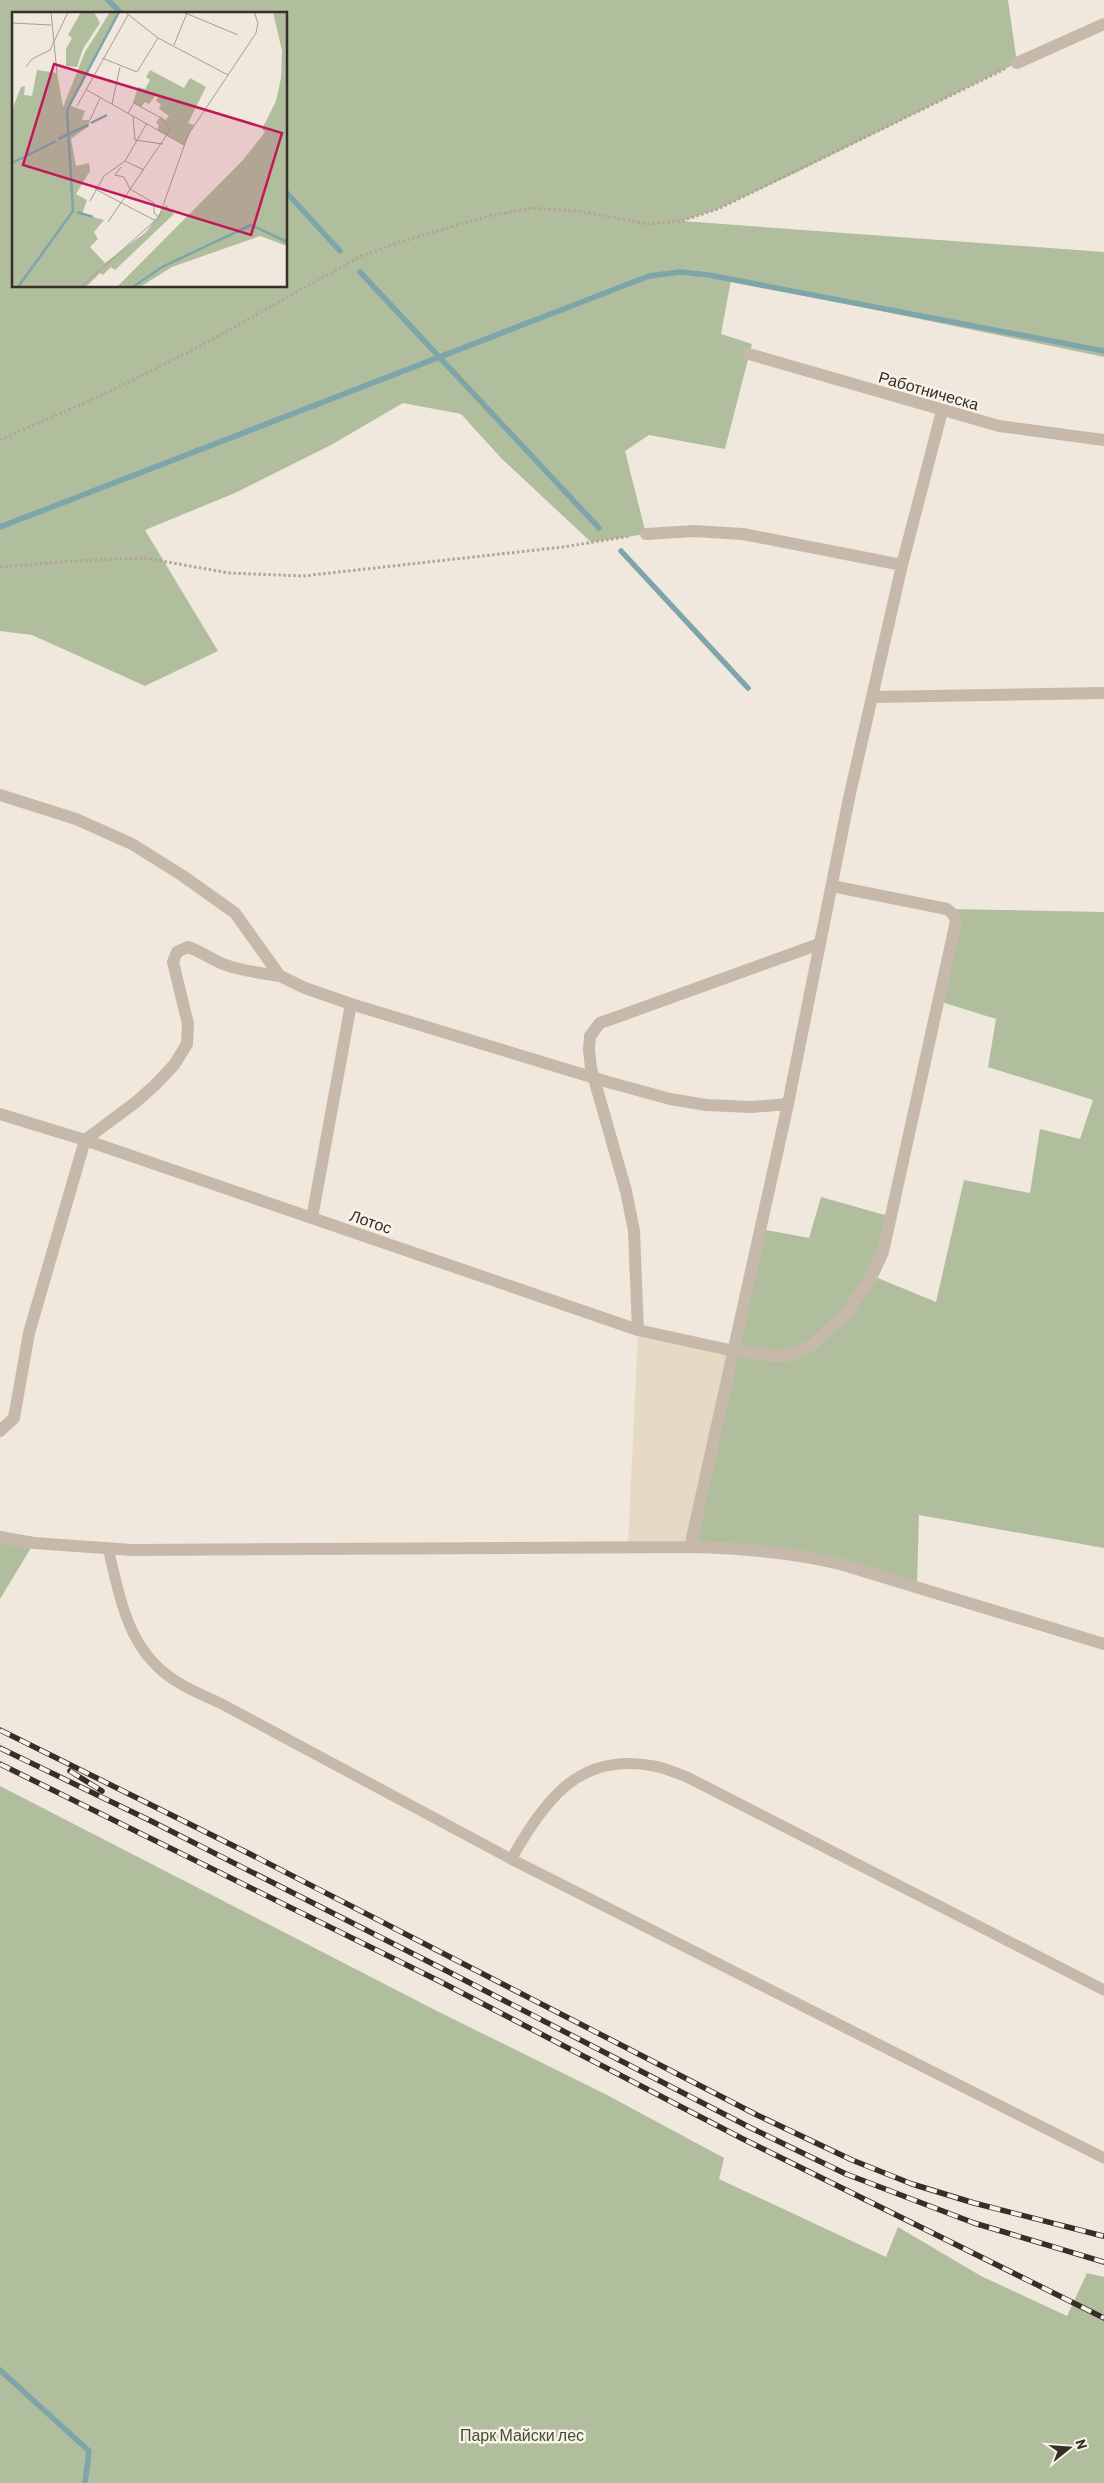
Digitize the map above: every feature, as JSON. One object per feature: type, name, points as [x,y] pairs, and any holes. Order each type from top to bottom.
[{"type":"street","points":[[1017,63],[1104,24]]},
{"type":"street","name":"Работническа","points":[[749,354],[999,426],[1104,440]]},
{"type":"street","points":[[690,1547],[788,1104],[849,798],[902,565],[942,411]]},
{"type":"street","points":[[646,534],[695,531],[743,534],[902,565]]},
{"type":"street","points":[[873,697],[1104,693]]},
{"type":"street","points":[[0,795],[76,818],[132,844],[183,876],[235,913],[280,976]]},
{"type":"street","name":"Лотос","points":[[0,1114],[85,1140],[638,1330],[734,1351],[774,1356],[792,1354],[811,1346],[847,1312],[872,1276],[888,1236],[956,920],[947,908],[832,886]]},
{"type":"street","points":[[638,1330],[634,1231],[626,1191],[590,1068],[590,1036],[600,1023],[820,944]]},
{"type":"street","points":[[0,1431],[14,1418],[29,1334],[85,1140],[136,1102],[174,1065],[187,1044],[188,1024],[173,962],[177,952],[188,947],[228,966],[280,976],[305,988],[351,1004],[593,1078],[670,1099],[706,1105],[752,1107],[788,1104]]},
{"type":"street","points":[[312,1218],[351,1004]]},
{"type":"street","points":[[0,1538],[34,1543],[108,1548],[747,1548],[797,1554],[840,1564],[1104,1644]]},
{"type":"lane","points":[[108,1548],[121,1601],[133,1636],[152,1663],[178,1683],[220,1703],[511,1859],[1104,2158]]},
{"type":"lane","points":[[511,1859],[538,1814],[572,1780],[599,1768],[629,1763],[654,1766],[687,1777],[1104,1990]]},
{"type":"path","points":[[0,440],[100,396],[195,349],[361,256],[488,216],[533,208],[578,211],[648,224],[681,221],[718,209],[1017,63]]},
{"type":"path","points":[[0,567],[70,560],[145,558],[229,574],[303,576],[563,547],[646,534]]},
{"type":"green space","points":[[0,0],[1008,0],[1017,63],[795,173],[718,209],[682,221],[1104,252],[1104,357],[731,280],[721,334],[752,344],[725,449],[649,435],[625,451],[646,534],[591,542],[502,459],[461,414],[403,403],[331,445],[235,493],[145,530],[218,651],[145,686],[32,635],[0,631]]},
{"type":"green space","points":[[947,909],[1104,912],[1104,1548],[919,1515],[917,1586],[840,1564],[690,1547],[761,1229],[809,1238],[821,1197],[892,1217],[873,1276],[936,1302],[964,1180],[1030,1193],[1040,1129],[1080,1139],[1093,1100],[988,1067],[996,1019],[938,1001],[956,921]]},
{"type":"green space","points":[[0,1537],[34,1543],[0,1599]]},
{"type":"green space","name":"Парк Майски лес","points":[[0,1786],[437,2011],[607,2095],[724,2158],[719,2179],[886,2257],[898,2227],[981,2276],[1067,2316],[1087,2273],[1104,2277],[1104,2483],[0,2483]]},
{"type":"shaded area","points":[[638,1330],[734,1351],[690,1547],[628,1547]]},
{"type":"waterway","points":[[108,0],[120,12]]},
{"type":"waterway","points":[[288,194],[340,251]]},
{"type":"waterway","points":[[360,272],[599,528]]},
{"type":"waterway","points":[[0,527],[649,276],[680,272],[709,275],[1104,351]]},
{"type":"waterway","points":[[621,551],[748,688]]},
{"type":"waterway","points":[[0,2370],[89,2451],[85,2483]]},
{"type":"railway","points":[[0,1730],[252,1855],[757,2115],[852,2160],[912,2184],[974,2203],[1103,2236]]},
{"type":"railway","points":[[0,1748],[151,1821],[751,2128],[846,2174],[974,2223],[1104,2262]]},
{"type":"railway","points":[[0,1764],[439,1981],[743,2139],[1104,2318]]},
{"type":"railway","points":[[70,1771],[102,1791]]}]
